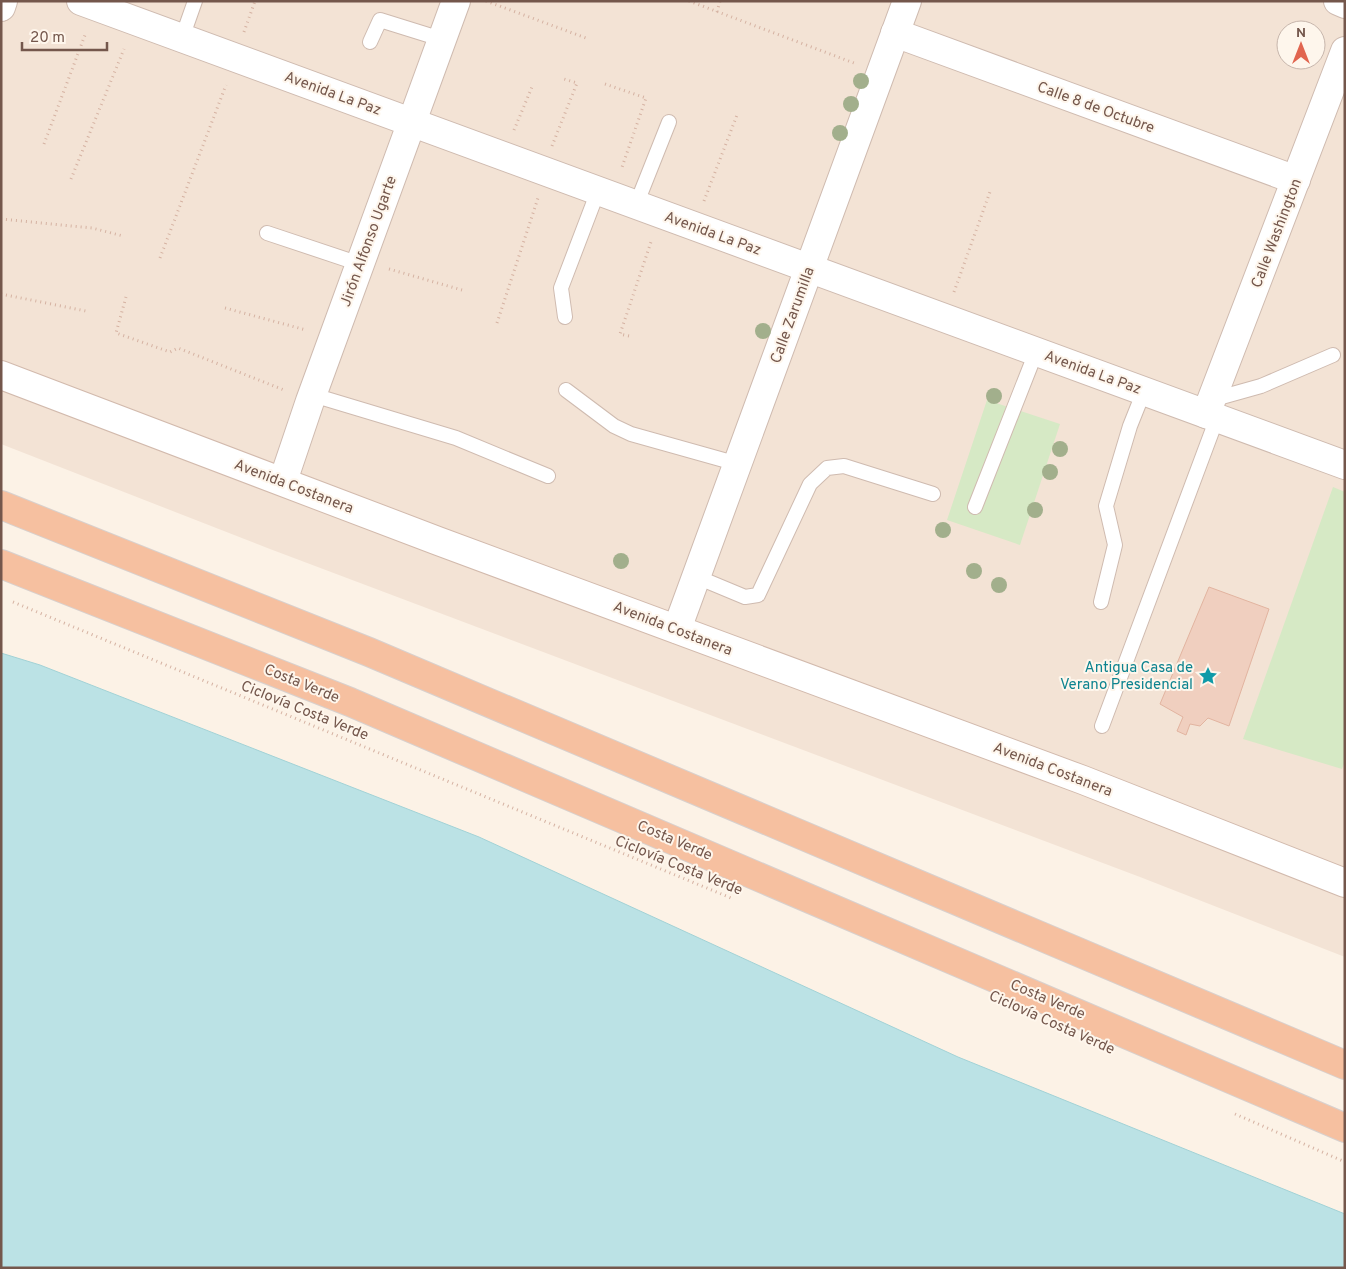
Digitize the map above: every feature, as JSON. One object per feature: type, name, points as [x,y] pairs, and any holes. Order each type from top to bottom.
[{"type":"highway","points":[[1,505],[369,652],[1345,1065]]},
{"type":"highway","name":"Costa Verde","points":[[1,564],[359,706],[1345,1128]]},
{"type":"street","points":[[1,7],[3,1]]},
{"type":"street","name":"Avenida La Paz","points":[[81,1],[411,122],[609,183],[636,205],[1144,391],[1211,411],[1345,465]]},
{"type":"street","name":"Jirón Alfonso Ugarte","points":[[283,481],[360,262],[456,1]]},
{"type":"street","name":"Calle Zarumilla","points":[[677,629],[907,1]]},
{"type":"street","points":[[1338,1],[1345,4]]},
{"type":"street","name":"Calle 8 de Octubre","points":[[895,33],[1296,180]]},
{"type":"street","name":"Calle Washington","points":[[1211,411],[1345,51]]},
{"type":"street","name":"Avenida Costanera","points":[[1,375],[1083,780],[1345,883]]},
{"type":"lane","points":[[182,38],[195,1]]},
{"type":"lane","points":[[370,42],[380,20],[441,39]]},
{"type":"lane","points":[[636,205],[668,122]]},
{"type":"lane","points":[[564,317],[561,288],[609,183]]},
{"type":"lane","points":[[267,233],[360,262]]},
{"type":"lane","points":[[975,507],[1036,352]]},
{"type":"lane","points":[[1102,726],[1211,411],[1261,386],[1332,355]]},
{"type":"lane","points":[[566,390],[614,426],[631,434],[738,464]]},
{"type":"lane","points":[[1101,602],[1115,545],[1106,506],[1130,426],[1144,391]]},
{"type":"lane","points":[[312,398],[456,438],[548,476]]},
{"type":"lane","points":[[697,577],[745,597],[758,595],[810,484],[827,468],[844,466],[933,494]]},
{"type":"path","points":[[242,37],[255,1]]},
{"type":"path","points":[[486,1],[586,38]]},
{"type":"path","points":[[689,1],[881,73]]},
{"type":"path","points":[[717,12],[720,1]]},
{"type":"path","points":[[44,144],[85,36]]},
{"type":"path","points":[[71,178],[124,49]]},
{"type":"path","points":[[550,151],[578,83],[564,79]]},
{"type":"path","points":[[605,84],[646,98],[609,183]]},
{"type":"path","points":[[160,258],[226,85]]},
{"type":"path","points":[[511,137],[532,87]]},
{"type":"path","points":[[702,206],[737,115]]},
{"type":"path","points":[[953,294],[991,189]]},
{"type":"path","points":[[497,323],[538,198]]},
{"type":"path","points":[[1,218],[92,228],[123,236]]},
{"type":"path","points":[[628,336],[620,334],[653,236]]},
{"type":"path","points":[[360,262],[462,290]]},
{"type":"path","points":[[1,294],[86,311]]},
{"type":"path","points":[[126,297],[116,333],[170,352],[178,348],[312,398]]},
{"type":"path","points":[[225,308],[334,338]]},
{"type":"path","name":"Ciclovía Costa Verde","points":[[10,601],[736,900]]},
{"type":"path","points":[[1227,1111],[1345,1162]]},
{"type":"shaded area","points":[[1,1],[1345,1],[1345,957],[1140,877],[270,549],[1,444]]},
{"type":"green space","points":[[987,400],[1060,424],[1020,545],[947,520]]},
{"type":"green space","points":[[1333,487],[1345,492],[1345,761],[1342,769],[1243,739]]},
{"type":"water","points":[[1,653],[40,665],[479,837],[958,1057],[1345,1214],[1345,1268],[1,1268]]},
{"type":"building","points":[[1209,587],[1269,609],[1229,726],[1208,718],[1200,726],[1190,724],[1186,735],[1177,731],[1183,717],[1160,704]]},
{"type":"place","name":"Antigua Casa de Verano Presidencial","points":[[1208,676]]}]
